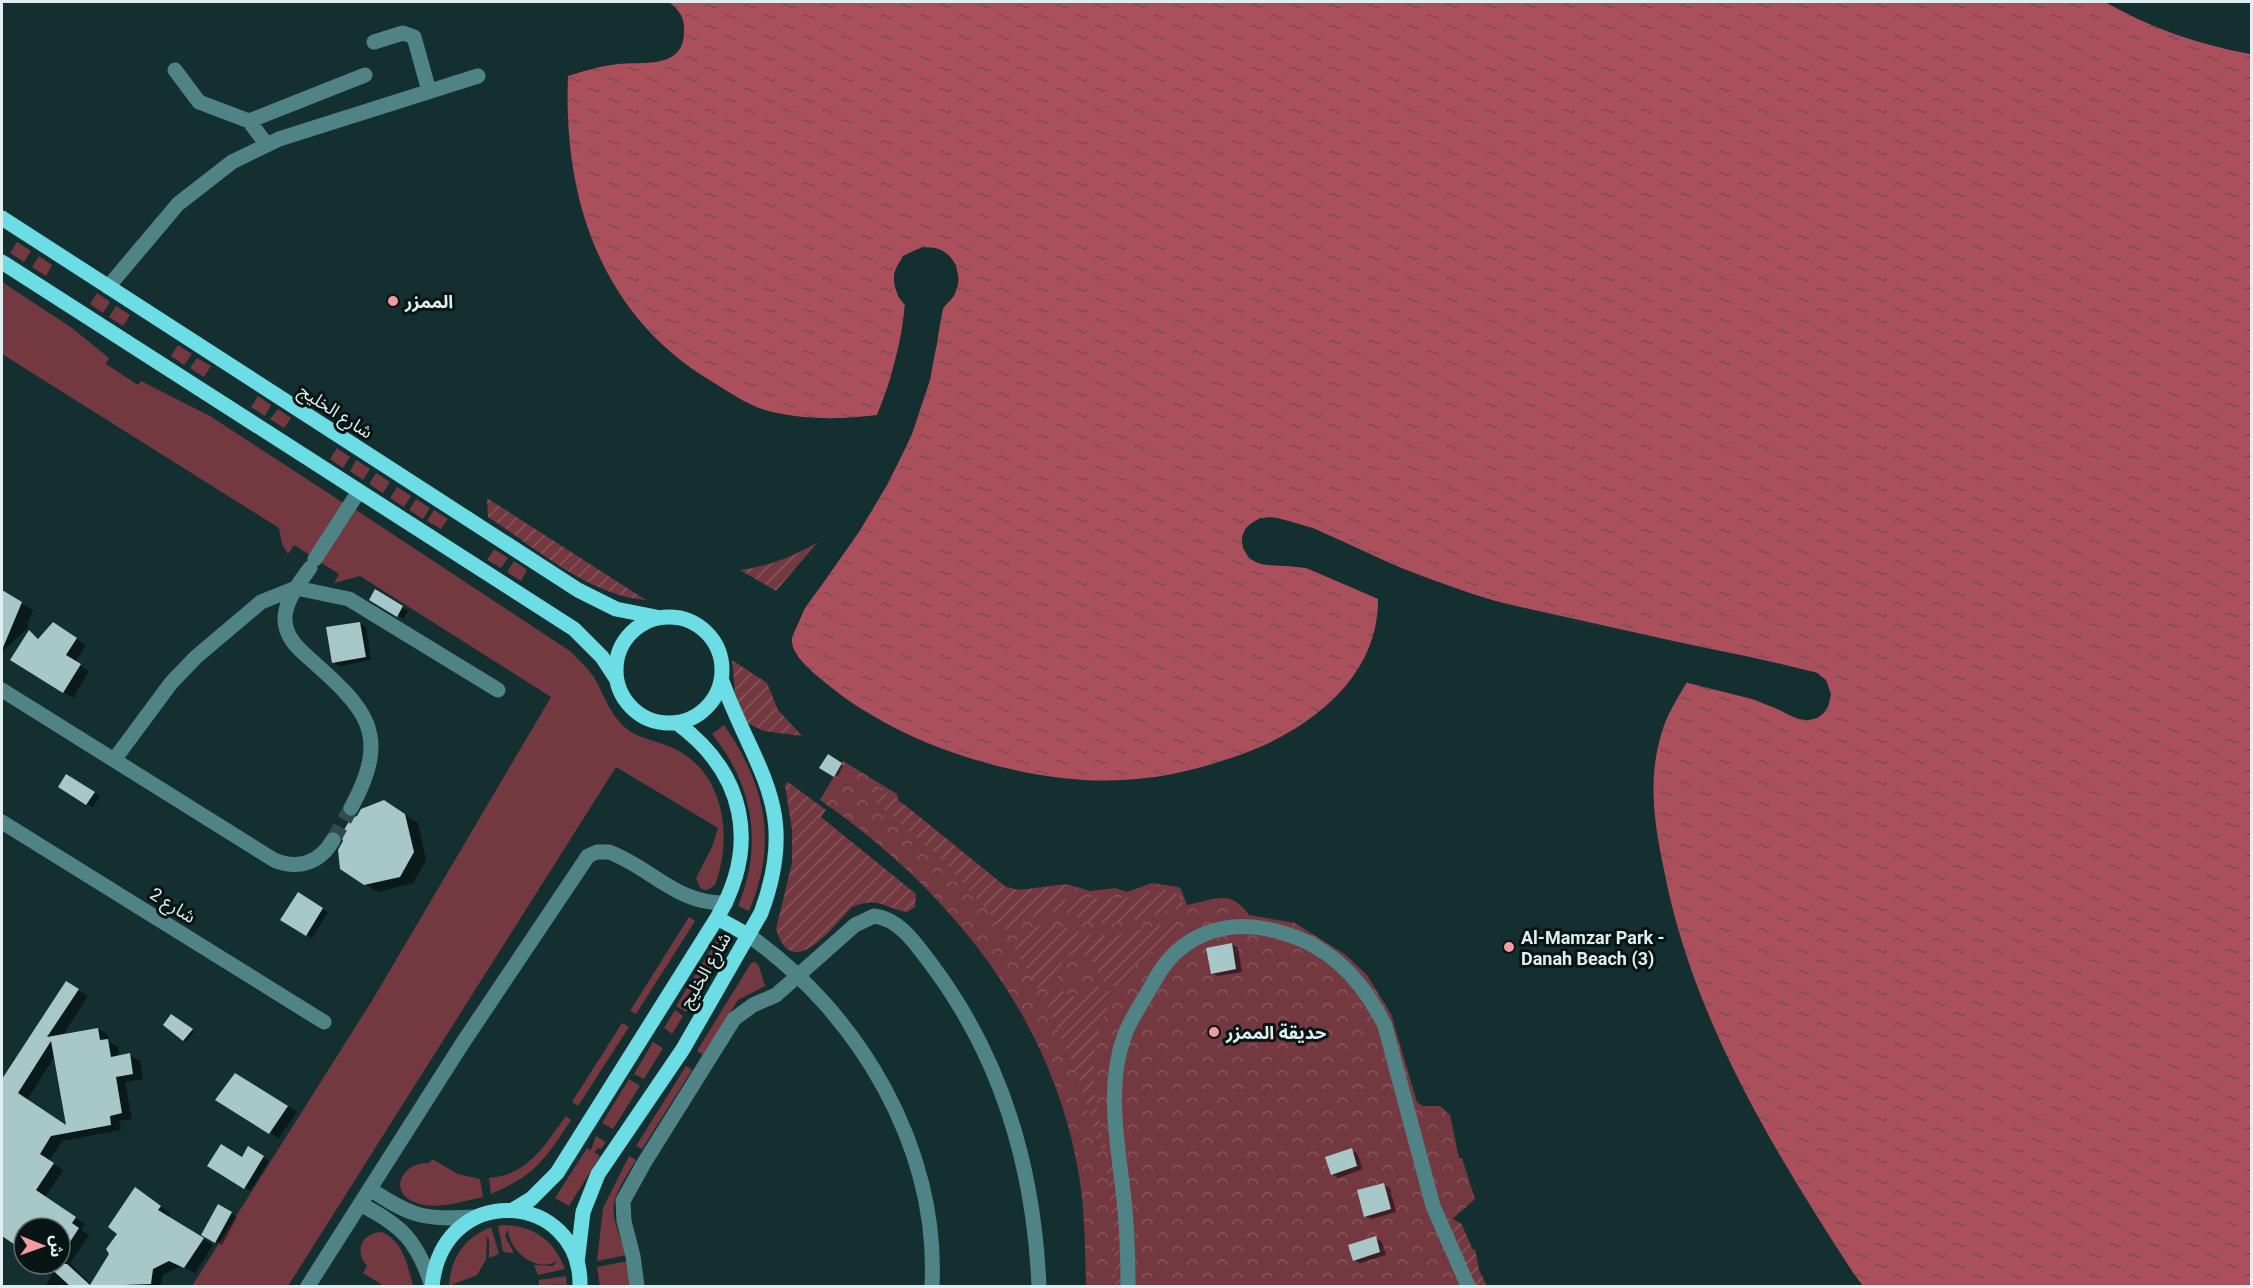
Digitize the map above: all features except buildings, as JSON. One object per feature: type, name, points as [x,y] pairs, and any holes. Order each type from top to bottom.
[{"type":"main road","name":"شارع الخليج","points":[[2,218],[578,590],[616,609],[656,617]]},
{"type":"main road","points":[[2,262],[574,629],[602,657],[617,680],[628,705],[639,714],[651,720],[677,723],[701,713],[710,705],[722,681],[723,663],[711,636],[686,619],[671,616],[656,617],[638,626],[624,641],[618,653],[617,680]]},
{"type":"main road","name":"شارع الخليج","points":[[577,1263],[583,1212],[598,1174],[682,1049],[748,935],[769,891],[774,869],[776,822],[766,777],[738,721],[722,681]]},
{"type":"main road","name":"شارع الخليج","points":[[513,1210],[531,1199],[556,1173],[717,918],[726,903],[737,874],[741,852],[739,809],[723,769],[710,751],[677,723]]},
{"type":"main road","points":[[717,918],[748,935]]},
{"type":"main road","points":[[432,1287],[439,1253],[448,1238],[475,1217],[492,1212],[513,1210],[530,1214],[553,1227],[570,1247],[577,1263],[580,1287]]},
{"type":"street","points":[[374,42],[403,33],[414,37],[429,91]]},
{"type":"street","points":[[176,70],[199,102],[249,121],[267,145]]},
{"type":"street","points":[[249,121],[365,75]]},
{"type":"street","points":[[108,287],[164,219],[194,190],[232,162],[267,145],[478,76]]},
{"type":"street","points":[[351,808],[368,772],[371,744],[369,729],[361,710],[349,694],[294,644],[285,617],[288,603],[296,588],[359,491]]},
{"type":"street","points":[[114,760],[171,683],[196,657],[261,602],[296,588],[350,599],[498,690]]},
{"type":"street","points":[[2,690],[283,864],[303,864],[312,861],[327,849],[333,840]]},
{"type":"street","name":"شارع 2","points":[[2,822],[324,1022]]},
{"type":"street","points":[[308,1287],[462,1044],[588,856],[597,852],[619,856],[684,896],[697,901],[726,903]]},
{"type":"street","points":[[637,1287],[623,1211],[628,1190],[734,1019],[799,977],[863,919],[884,917],[894,922],[917,945],[939,975],[973,1030],[1007,1106],[1027,1177],[1034,1223],[1039,1287]]},
{"type":"street","points":[[1128,1287],[1126,1227],[1114,1118],[1116,1075],[1125,1035],[1141,1003],[1171,955],[1194,938],[1227,927],[1240,927],[1267,929],[1310,943],[1347,969],[1372,1000],[1384,1026],[1433,1206],[1468,1287]]},
{"type":"street","points":[[748,935],[776,955],[799,977],[854,1038],[896,1111],[922,1190],[930,1235],[932,1287]]},
{"type":"street","points":[[370,1189],[412,1214],[441,1220],[475,1217]]},
{"type":"street","points":[[360,1204],[394,1222],[412,1240],[421,1255],[432,1287]]},
{"type":"green space","points":[[17,242],[31,251],[24,262],[10,253]]},
{"type":"green space","points":[[39,256],[52,265],[46,276],[32,267]]},
{"type":"green space","points":[[2,282],[72,328],[109,358],[106,364],[138,385],[141,381],[210,416],[345,504],[313,557],[294,545],[288,554],[282,544],[279,528],[2,354]]},
{"type":"green space","points":[[97,293],[110,302],[103,313],[90,304]]},
{"type":"green space","points":[[116,306],[130,315],[123,326],[109,317]]},
{"type":"green space","points":[[178,345],[192,354],[184,365],[171,356]]},
{"type":"green space","points":[[197,358],[211,366],[204,377],[190,368]]},
{"type":"green space","points":[[258,396],[271,405],[265,416],[251,407]]},
{"type":"green space","points":[[278,409],[291,418],[284,428],[270,419]]},
{"type":"green space","points":[[337,448],[350,457],[343,468],[330,459]]},
{"type":"green space","points":[[356,460],[370,469],[363,480],[350,471]]},
{"type":"green space","points":[[376,473],[390,482],[383,493],[369,484]]},
{"type":"green space","points":[[397,487],[411,496],[404,507],[390,498]]},
{"type":"green space","points":[[487,498],[646,600],[625,597],[604,590],[563,568],[488,517]]},
{"type":"green space","points":[[416,499],[430,508],[423,519],[409,510]]},
{"type":"green space","points":[[356,510],[570,651],[595,679],[621,724],[638,735],[673,748],[690,759],[704,773],[714,789],[720,808],[723,847],[720,866],[715,885],[707,890],[701,889],[696,878],[712,847],[718,828],[616,767],[288,1286],[192,1286],[373,999],[551,697],[360,576],[334,583],[339,574],[320,562]]},
{"type":"green space","points":[[434,510],[448,519],[441,529],[427,521]]},
{"type":"green space","points":[[818,542],[776,591],[740,570],[780,560]]},
{"type":"green space","points":[[494,549],[508,558],[501,568],[487,560]]},
{"type":"green space","points":[[514,561],[527,570],[521,581],[507,572]]},
{"type":"green space","points":[[732,660],[767,683],[778,710],[802,736],[764,731],[747,723],[735,693]]},
{"type":"green space","points":[[724,725],[750,770],[763,815],[765,838],[763,861],[758,886],[749,911],[738,906],[746,883],[750,861],[752,838],[750,817],[737,774],[712,734]]},
{"type":"green space","name":"حديقة الممزر","points":[[843,761],[897,794],[899,801],[1006,887],[1019,890],[1066,884],[1090,891],[1115,888],[1127,892],[1152,883],[1178,887],[1187,905],[1221,898],[1235,901],[1249,915],[1295,923],[1346,955],[1367,975],[1391,1014],[1417,1102],[1423,1106],[1440,1106],[1450,1115],[1459,1158],[1462,1158],[1475,1199],[1448,1223],[1472,1286],[1086,1286],[1080,1179],[1063,1108],[1042,1055],[1016,1005],[985,957],[949,913],[909,872],[866,834],[820,800]]},
{"type":"green space","points":[[788,782],[826,810],[821,817],[916,894],[915,907],[907,912],[881,904],[861,904],[852,907],[813,946],[802,951],[792,951],[783,945],[776,929],[792,863],[792,830],[785,785]]},
{"type":"green space","points":[[877,787],[905,805],[1006,887],[1019,890],[1068,885],[1069,890],[1061,910],[1035,916],[1009,930],[1003,929],[947,864],[871,798]]},
{"type":"green space","points":[[1076,887],[1085,890],[1084,896],[1101,897],[1132,897],[1149,891],[1165,890],[1178,894],[1185,907],[1126,921],[1098,923],[1069,914]]},
{"type":"green space","points":[[689,917],[695,921],[636,1014],[630,1011]]},
{"type":"green space","points":[[1176,921],[1180,932],[1137,963],[1118,988],[1099,980],[1092,960],[1077,954],[1063,961],[1059,969],[1058,980],[1039,990],[1014,948],[1021,935],[1043,925],[1053,925],[1103,936]]},
{"type":"green space","points":[[716,941],[727,947],[686,1012],[676,1006]]},
{"type":"green space","points":[[755,962],[759,966],[765,986],[738,1000],[703,1055],[697,1051],[751,963]]},
{"type":"green space","points":[[1095,986],[1114,993],[1098,1033],[1093,1069],[1097,1107],[1106,1148],[1100,1149],[1079,1079],[1043,996],[1061,988],[1070,995],[1083,996]]},
{"type":"green space","points":[[675,1010],[683,1016],[672,1034],[664,1028]]},
{"type":"green space","points":[[622,1023],[629,1027],[578,1106],[572,1102]]},
{"type":"green space","points":[[653,1042],[663,1048],[644,1079],[634,1074]]},
{"type":"green space","points":[[686,1066],[692,1070],[642,1149],[636,1146]]},
{"type":"green space","points":[[629,1079],[640,1086],[613,1129],[602,1123]]},
{"type":"green space","points":[[566,1116],[571,1120],[546,1156],[519,1180],[491,1194],[489,1178],[503,1176],[525,1165],[542,1148]]},
{"type":"green space","points":[[596,1136],[606,1142],[601,1149],[598,1148],[594,1152],[600,1156],[569,1206],[555,1198],[587,1148],[591,1150]]},
{"type":"green space","points":[[629,1156],[636,1160],[620,1187],[614,1206],[616,1226],[627,1255],[597,1261],[603,1208]]},
{"type":"green space","points":[[432,1159],[458,1174],[480,1179],[483,1197],[448,1205],[429,1206],[412,1201],[405,1196],[400,1184],[406,1171],[420,1164],[429,1163]]},
{"type":"green space","points":[[1109,1161],[1112,1163],[1118,1208],[1121,1286],[1116,1286],[1114,1230],[1106,1166]]},
{"type":"green space","points":[[1452,1219],[1461,1223],[1473,1250],[1475,1249],[1479,1270],[1487,1286],[1472,1286],[1448,1223]]},
{"type":"green space","points":[[498,1226],[525,1228],[542,1236],[555,1250],[565,1269],[538,1275],[534,1265],[553,1266],[557,1261],[540,1264],[525,1258],[513,1245],[508,1229],[505,1236],[514,1253],[503,1252]]},
{"type":"green space","points":[[491,1227],[499,1254],[489,1258],[489,1239],[484,1235],[487,1239],[486,1260],[477,1275],[449,1286],[456,1258],[461,1250],[473,1237]]},
{"type":"green space","points":[[382,1232],[395,1241],[400,1248],[407,1262],[413,1286],[384,1286],[363,1273],[367,1266],[361,1254],[362,1244],[369,1236]]},
{"type":"green space","points":[[628,1261],[631,1286],[600,1286],[597,1267]]},
{"type":"green space","points":[[566,1276],[567,1286],[554,1286],[562,1284],[539,1286],[539,1280]]},
{"type":"water","points":[[669,2],[2105,2],[2140,20],[2176,34],[2213,46],[2251,54],[2251,1286],[1863,1286],[1854,1274],[1765,1129],[1714,1028],[1693,975],[1676,921],[1655,817],[1654,784],[1657,751],[1669,714],[1687,682],[1768,704],[1792,716],[1807,720],[1823,714],[1829,701],[1826,686],[1817,673],[1570,620],[1489,599],[1419,575],[1316,530],[1270,517],[1256,521],[1245,530],[1242,543],[1250,558],[1264,564],[1307,568],[1378,599],[1375,628],[1366,655],[1351,679],[1332,701],[1309,719],[1258,748],[1231,758],[1168,775],[1107,780],[1065,778],[1023,772],[981,762],[939,748],[864,710],[832,688],[801,661],[793,647],[795,627],[807,605],[870,513],[902,455],[920,408],[937,344],[941,315],[956,289],[958,275],[951,259],[940,250],[926,248],[913,251],[901,260],[895,272],[895,288],[905,305],[901,334],[891,375],[877,415],[814,418],[768,411],[735,396],[673,354],[642,323],[616,288],[596,250],[582,209],[573,166],[568,122],[568,76],[612,65],[662,61],[678,51],[683,41],[684,24],[680,13]]},
{"type":"pier","points":[[2105,2],[2111,2],[2174,30],[2226,46],[2252,51],[2251,54],[2173,33]]},
{"type":"pier","points":[[923,247],[940,250],[949,256],[956,265],[958,285],[954,296],[943,308],[930,380],[912,434],[887,485],[859,532],[805,608],[789,644],[789,635],[802,607],[857,530],[885,484],[909,433],[927,379],[941,307],[952,295],[955,285],[953,266],[939,252],[923,250],[913,252],[900,265],[897,284],[908,305],[905,334],[891,389],[880,416],[876,418],[888,388],[902,333],[905,305],[898,296],[894,274],[903,256]]},
{"type":"pier","points":[[1260,518],[1276,518],[1313,528],[1405,570],[1489,600],[1817,673],[1826,680],[1831,694],[1828,707],[1818,717],[1806,720],[1752,699],[1684,682],[1688,679],[1753,696],[1806,717],[1817,714],[1825,706],[1828,694],[1823,682],[1816,676],[1488,602],[1404,573],[1312,531],[1276,521],[1261,521],[1249,529],[1245,537],[1246,547],[1251,556],[1269,562],[1307,565],[1379,596],[1381,600],[1306,568],[1258,563],[1249,558],[1243,548],[1242,537],[1246,528]]},
{"type":"tunnel","points":[[333,840],[351,808]]},
{"type":"place","name":"الممزر","points":[[393,301]]},
{"type":"place","name":"Al-Mamzar Park - Danah Beach (3)","points":[[1509,947]]},
{"type":"place","name":"حديقة الممزر","points":[[1214,1032]]}]
